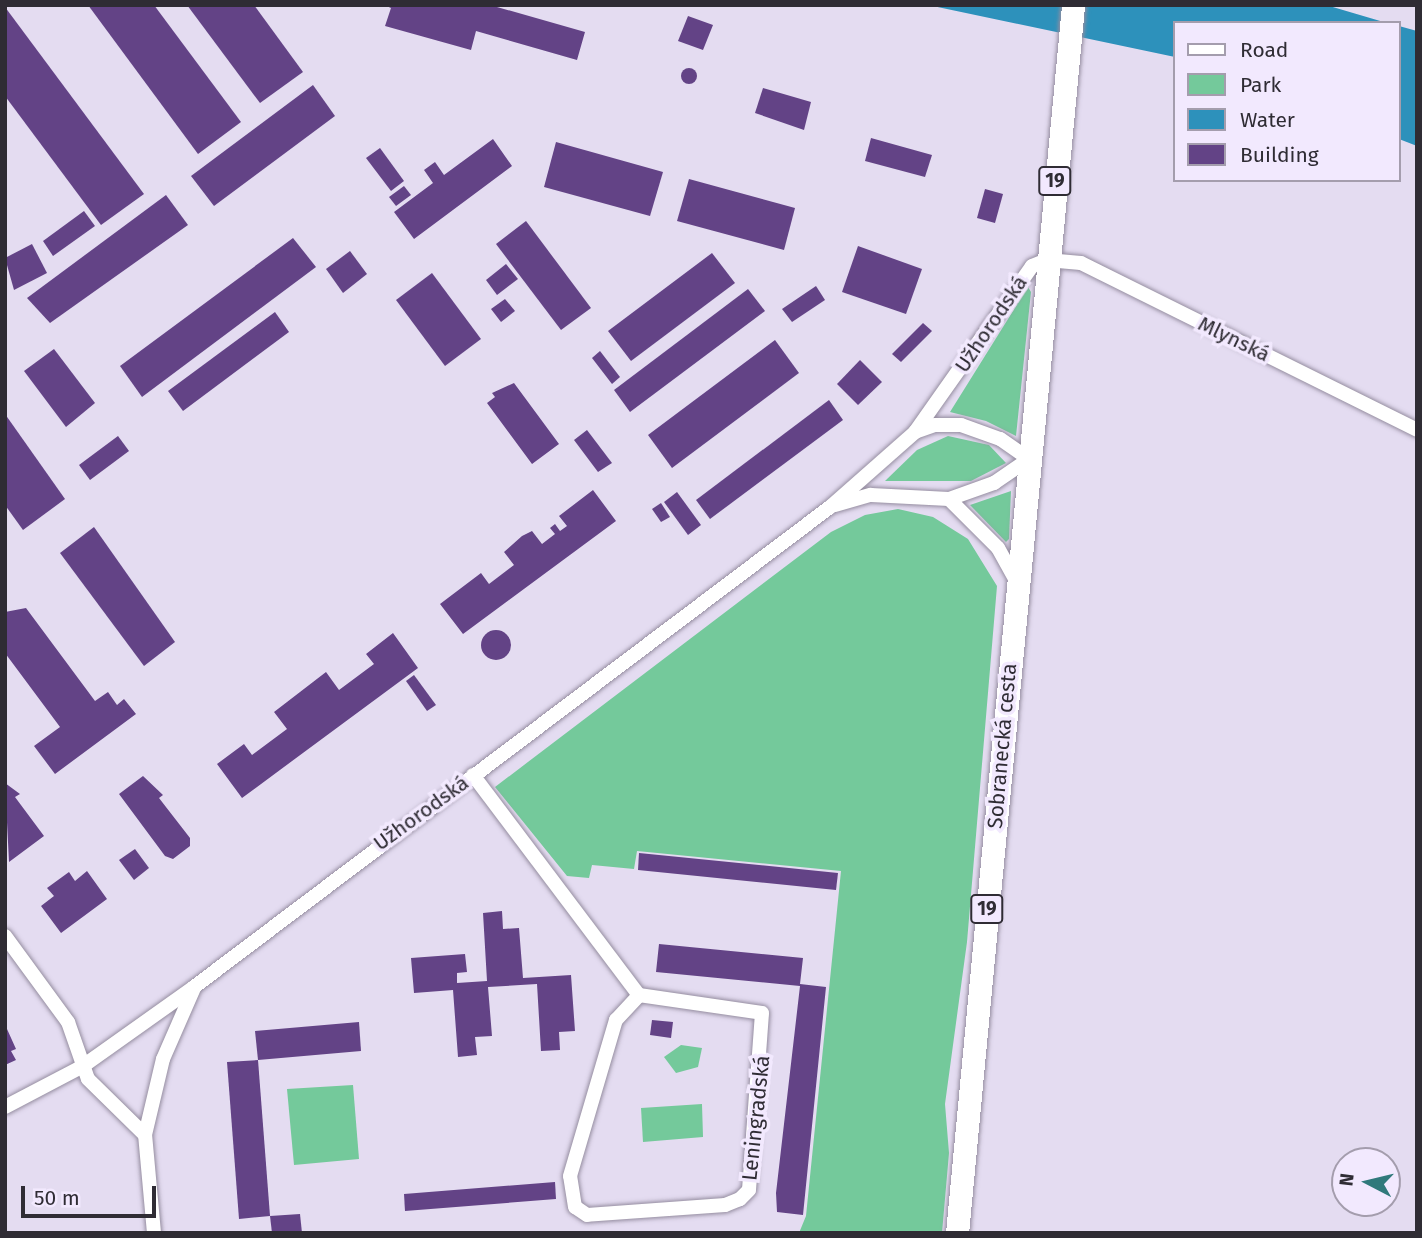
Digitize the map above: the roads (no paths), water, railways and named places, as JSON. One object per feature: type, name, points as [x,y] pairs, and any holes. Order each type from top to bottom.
[{"type":"main road","name":"Užhorodská","points":[[1047,260],[1073,5]]},
{"type":"main road","name":"Sobranecká cesta","points":[[957,1233],[1047,260]]},
{"type":"street","name":"Mlynská","points":[[1047,260],[1080,263],[1417,430]]},
{"type":"street","name":"Užhorodská","points":[[5,1107],[83,1066],[194,987],[830,506],[915,432],[1021,275],[1047,260]]},
{"type":"street","points":[[915,432],[961,425],[1000,439],[1029,458]]},
{"type":"street","name":"Užhorodská","points":[[830,506],[871,495],[949,499],[994,483],[1029,458]]},
{"type":"street","points":[[949,499],[998,548],[1018,584]]},
{"type":"street","points":[[473,775],[639,995]]},
{"type":"street","points":[[5,936],[68,1022],[88,1079],[145,1135]]},
{"type":"street","points":[[154,1233],[145,1135],[163,1059],[194,987]]},
{"type":"street","name":"Leningradská","points":[[639,995],[762,1013],[749,1190],[740,1199],[725,1205],[587,1215],[575,1207],[570,1175],[616,1020],[639,995]]},
{"type":"water","points":[[928,5],[1326,5],[1380,21],[1174,21],[1174,57]]},
{"type":"water","points":[[1401,27],[1417,31],[1417,146],[1401,140]]}]
